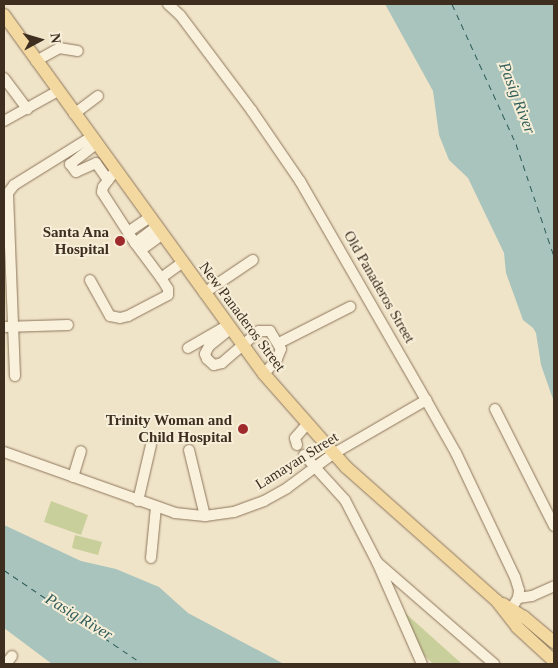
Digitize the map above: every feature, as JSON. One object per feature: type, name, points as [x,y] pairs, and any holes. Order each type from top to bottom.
[{"type":"main road","name":"New Panaderos Street","points":[[4,16],[93,141],[112,175],[156,227],[264,374],[330,450],[496,600],[530,640],[554,661]]},
{"type":"main road","name":"New Panaderos Street","points":[[496,600],[514,603],[554,642]]},
{"type":"street","name":"Old Panaderos Street","points":[[168,4],[180,15],[252,111],[300,180],[456,453],[515,578],[514,603]]},
{"type":"street","points":[[36,61],[59,48],[78,52]]},
{"type":"street","points":[[4,78],[27,109]]},
{"type":"street","points":[[4,121],[58,91]]},
{"type":"street","points":[[74,114],[98,96]]},
{"type":"street","points":[[90,280],[110,316],[120,318],[128,316],[168,295],[168,289],[161,278],[102,192],[102,187],[112,175],[96,163],[76,172],[70,164],[93,141]]},
{"type":"street","points":[[15,376],[8,327],[8,193],[14,185],[93,141]]},
{"type":"street","points":[[128,232],[156,227]]},
{"type":"street","points":[[138,246],[156,227]]},
{"type":"street","points":[[204,293],[253,260]]},
{"type":"street","points":[[161,278],[182,263]]},
{"type":"street","points":[[279,343],[350,307]]},
{"type":"street","points":[[8,327],[68,326]]},
{"type":"street","points":[[228,327],[209,346],[205,354],[207,359],[214,365],[222,363],[259,331],[270,331],[281,349],[277,359],[264,374]]},
{"type":"street","points":[[188,348],[228,327]]},
{"type":"street","name":"Lamayan Street","points":[[4,452],[156,507],[175,513],[205,516],[234,512],[264,501],[317,467],[330,450],[426,400]]},
{"type":"street","points":[[495,409],[554,526]]},
{"type":"street","points":[[296,445],[295,438],[307,424]]},
{"type":"street","points":[[138,501],[151,445]]},
{"type":"street","points":[[189,450],[205,516]]},
{"type":"street","points":[[330,450],[306,456],[345,500],[377,562],[422,664]]},
{"type":"street","points":[[73,477],[81,451]]},
{"type":"street","points":[[151,558],[156,507]]},
{"type":"street","points":[[377,562],[494,664]]},
{"type":"street","points":[[514,603],[554,586]]},
{"type":"green space","points":[[51,501],[88,515],[81,535],[44,522]]},
{"type":"green space","points":[[75,535],[102,542],[98,555],[72,548]]},
{"type":"green space","points":[[403,611],[462,664],[433,664],[420,651]]},
{"type":"water","name":"Pasig River","points":[[385,4],[554,4],[554,402],[541,365],[536,333],[523,320],[506,273],[504,253],[468,178],[449,160],[439,135],[433,91]]},
{"type":"water","name":"Pasig River","points":[[4,525],[81,561],[116,569],[159,587],[188,613],[284,664],[52,664],[4,628]]},
{"type":"ferry route","points":[[452,4],[516,144],[554,256]]},
{"type":"ferry route","points":[[4,570],[143,664]]},
{"type":"place","name":"Santa Ana Hospital","points":[[120,241]]},
{"type":"place","name":"Trinity Woman and Child Hospital","points":[[243,429]]}]
